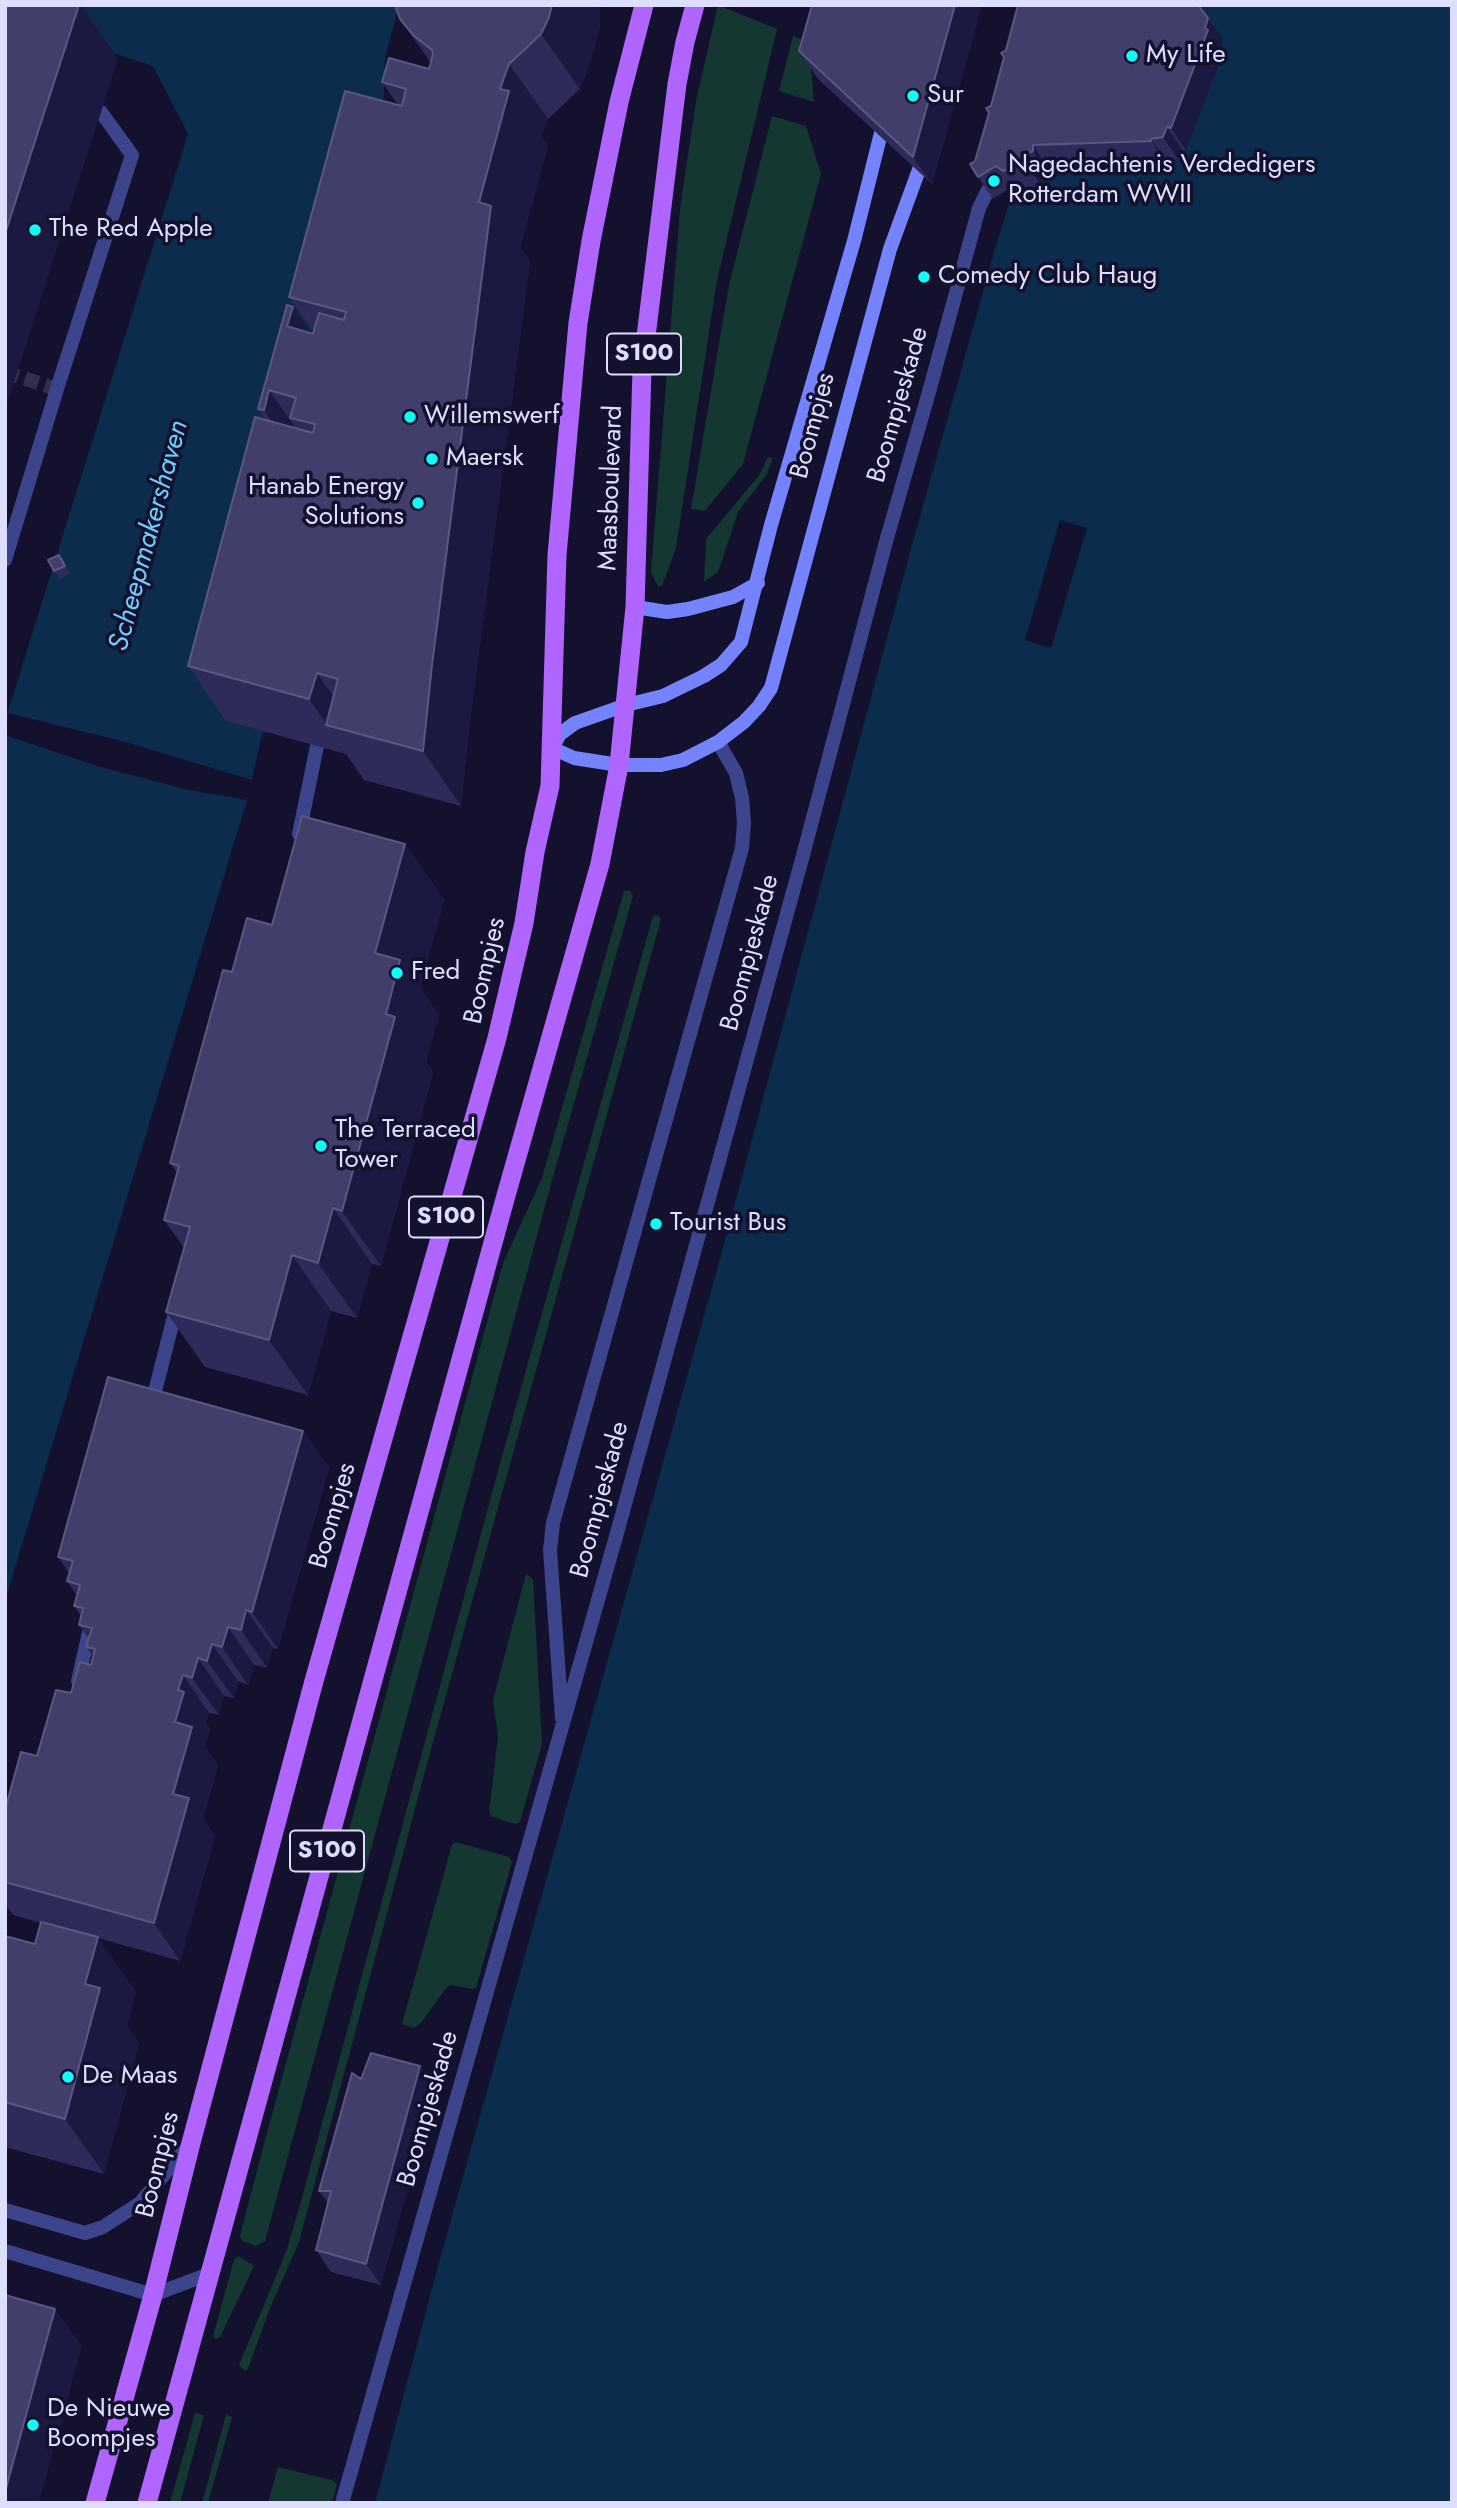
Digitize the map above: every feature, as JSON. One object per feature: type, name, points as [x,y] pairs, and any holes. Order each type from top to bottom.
[{"type":"main road","name":"Maasboulevard","points":[[552,748],[557,555],[578,323],[591,242],[617,115],[644,5]]},
{"type":"main road","name":"Maasboulevard","points":[[619,765],[635,607],[642,369],[677,84],[695,5]]},
{"type":"main road","name":"Boompjes","points":[[95,2503],[153,2295],[314,1681],[497,1038],[524,923],[535,852],[550,786],[552,748],[560,734],[575,723],[626,705],[663,696],[721,665],[741,642],[771,525],[854,241],[888,104]]},
{"type":"main road","name":"Boompjes","points":[[552,748],[574,758],[619,765],[661,765],[683,760],[718,742],[753,714],[771,688],[890,249],[927,147]]},
{"type":"main road","points":[[635,607],[667,612],[688,609],[733,597],[758,583]]},
{"type":"main road","name":"S100","points":[[147,2503],[505,1199],[600,864],[619,765]]},
{"type":"street","points":[[5,560],[132,155],[102,112]]},
{"type":"street","name":"Boompjeskade","points":[[342,2503],[563,1730],[799,871],[887,538],[979,208],[988,190]]},
{"type":"street","name":"Boompjeskade","points":[[563,1730],[551,1537],[742,848],[742,798],[736,774],[718,742]]},
{"type":"street","points":[[297,845],[317,746]]},
{"type":"street","points":[[148,1418],[179,1297]]},
{"type":"street","points":[[76,1689],[97,1598]]},
{"type":"street","points":[[5,2210],[85,2233],[103,2227],[140,2203],[191,2143]]},
{"type":"street","points":[[5,2251],[153,2295],[209,2274]]},
{"type":"green space","points":[[718,5],[777,29],[717,280],[676,548],[662,586],[658,587],[651,572],[680,209],[696,101]]},
{"type":"green space","points":[[793,36],[809,42],[814,102],[779,91]]},
{"type":"green space","points":[[772,116],[806,126],[821,174],[743,464],[705,511],[691,509],[729,285]]},
{"type":"green space","points":[[768,457],[773,458],[767,474],[738,512],[718,572],[704,582],[706,539],[760,474]]},
{"type":"green space","points":[[624,891],[630,891],[633,896],[551,1184],[265,2241],[256,2246],[242,2241],[240,2236],[503,1263],[542,1178]]},
{"type":"green space","points":[[658,915],[661,919],[427,1764],[299,2242],[245,2371],[239,2365],[286,2252],[300,2205],[499,1467],[653,916]]},
{"type":"green space","points":[[526,1574],[533,1579],[542,1744],[520,1822],[515,1824],[491,1816],[489,1812],[498,1737],[493,1700]]},
{"type":"green space","points":[[456,1842],[509,1857],[512,1862],[476,1988],[451,1985],[447,1987],[420,2024],[414,2028],[402,2024],[452,1845]]},
{"type":"green space","points":[[238,2256],[254,2266],[220,2337],[216,2339],[213,2336],[234,2260]]},
{"type":"green space","points":[[195,2413],[204,2415],[180,2503],[170,2503]]},
{"type":"green space","points":[[226,2415],[232,2417],[208,2503],[202,2503]]},
{"type":"green space","points":[[278,2467],[332,2480],[337,2484],[332,2503],[268,2503]]},
{"type":"water","name":"Scheepmakershaven","points":[[5,5],[399,5],[385,58],[383,126],[227,721],[263,731],[247,800],[5,1601],[5,721],[188,134],[153,66],[5,18]]},
{"type":"water","points":[[1072,5],[1452,5],[1452,2503],[375,2503],[438,2266],[718,1266],[912,545],[997,242]]},
{"type":"pier","points":[[1060,520],[1087,528],[1051,648],[1025,640]]},
{"type":"pier","points":[[8,713],[126,742],[252,780],[247,800],[189,790],[97,766],[5,735]]},
{"type":"building","points":[[5,5],[79,5],[5,234]]},
{"type":"building","name":"Willemswerf","points":[[395,5],[552,5],[541,34],[509,64],[500,89],[509,91],[479,202],[491,206],[423,751],[326,725],[338,679],[317,673],[309,699],[188,666],[255,417],[313,433],[315,424],[290,418],[296,398],[269,390],[264,410],[258,409],[287,305],[293,307],[287,326],[313,334],[319,313],[344,320],[346,312],[289,297],[345,91],[402,106],[406,89],[382,82],[389,58],[429,69],[432,50],[414,36],[400,19]]},
{"type":"building","points":[[812,5],[955,5],[913,157],[799,51]]},
{"type":"building","points":[[1018,5],[1198,5],[1208,18],[1205,28],[1208,30],[1171,128],[1167,127],[1163,137],[1151,141],[1033,145],[1033,151],[1027,154],[1025,162],[1003,171],[996,166],[978,177],[970,164],[975,161],[989,113],[986,108],[991,106],[1004,57],[1001,53],[1006,50]]},
{"type":"building","points":[[59,555],[65,566],[54,571],[48,560]]},
{"type":"building","name":"The Terraced Tower","points":[[302,816],[405,844],[375,953],[400,960],[386,1014],[395,1017],[342,1211],[333,1208],[318,1263],[292,1255],[269,1340],[166,1312],[190,1227],[164,1220],[179,1166],[170,1163],[223,970],[232,972],[247,918],[272,925]]},
{"type":"building","points":[[108,1377],[303,1431],[252,1612],[246,1610],[241,1630],[228,1627],[222,1647],[212,1644],[207,1661],[198,1658],[192,1678],[183,1675],[178,1690],[184,1692],[175,1722],[192,1727],[173,1794],[189,1798],[154,1923],[5,1882],[5,1810],[21,1752],[37,1756],[56,1690],[71,1693],[80,1662],[91,1665],[95,1649],[86,1647],[92,1628],[79,1625],[83,1608],[74,1606],[80,1585],[67,1581],[73,1561],[58,1557]]},
{"type":"building","points":[[41,1922],[98,1937],[85,1984],[100,1988],[65,2119],[5,2102],[5,1936],[35,1944]]},
{"type":"building","points":[[371,2053],[420,2066],[366,2264],[316,2250],[331,2191],[319,2191],[352,2073],[361,2079]]},
{"type":"building","points":[[5,2295],[55,2309],[5,2492]]},
{"type":"tunnel","points":[[5,372],[57,389]]},
{"type":"place","name":"My Life","points":[[1132,56]]},
{"type":"place","name":"Sur","points":[[913,96]]},
{"type":"place","name":"Nagedachtenis Verdedigers Rotterdam WWII","points":[[994,181]]},
{"type":"place","name":"The Red Apple","points":[[35,230]]},
{"type":"place","name":"Comedy Club Haug","points":[[924,277]]},
{"type":"place","name":"Willemswerf","points":[[410,417]]},
{"type":"place","name":"Maersk","points":[[432,459]]},
{"type":"place","name":"Hanab Energy Solutions","points":[[418,503]]},
{"type":"place","name":"Fred","points":[[397,973]]},
{"type":"place","name":"The Terraced Tower","points":[[321,1146]]},
{"type":"place","name":"Tourist Bus","points":[[656,1224]]},
{"type":"place","name":"De Maas","points":[[68,2077]]},
{"type":"place","name":"De Nieuwe Boompjes","points":[[33,2425]]}]
